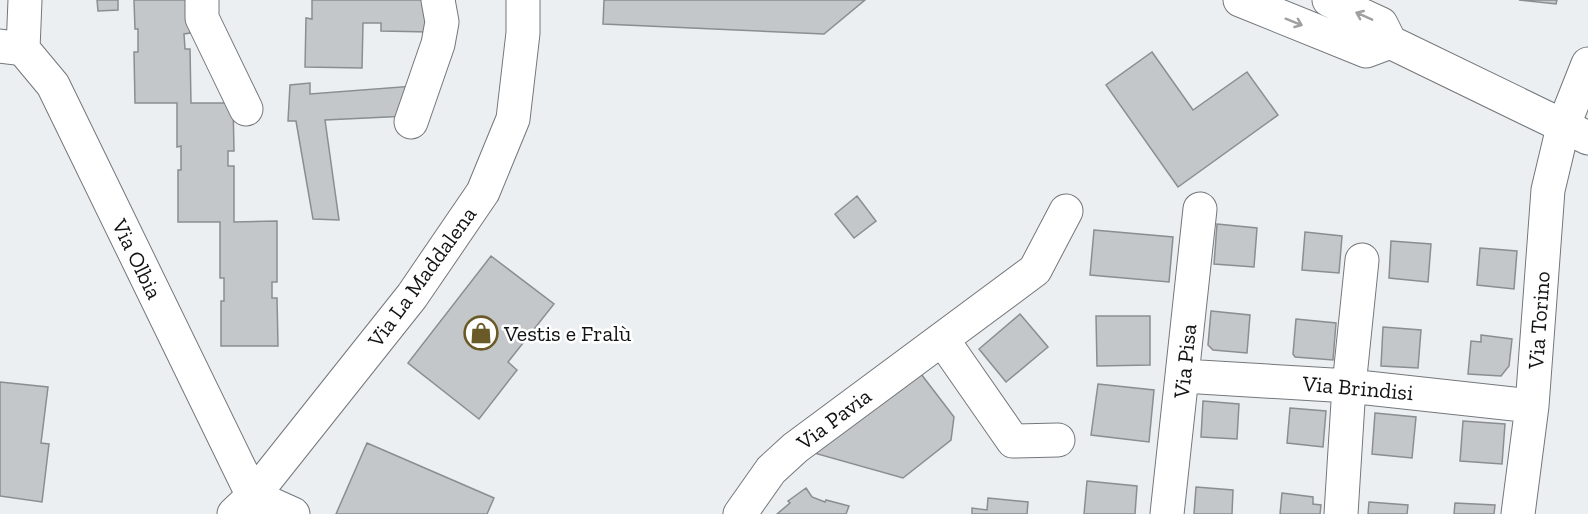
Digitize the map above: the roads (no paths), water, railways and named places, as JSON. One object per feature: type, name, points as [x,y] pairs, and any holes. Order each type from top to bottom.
[{"type":"street","points":[[11,48],[25,0]]},
{"type":"street","points":[[202,0],[202,18],[246,110]]},
{"type":"street","points":[[411,122],[438,44],[442,22],[438,0]]},
{"type":"street","name":"Via La Maddalena","points":[[243,505],[412,296],[483,192],[513,118],[523,33],[523,0]]},
{"type":"street","points":[[1240,0],[1366,51],[1390,42]]},
{"type":"street","points":[[1329,0],[1381,24],[1390,42],[1576,132]]},
{"type":"street","name":"Via Olbia","points":[[11,48],[53,85],[243,505]]},
{"type":"street","name":"Via Torino","points":[[1518,514],[1532,406],[1548,190],[1576,132],[1588,64]]},
{"type":"street","name":"Via Pisa","points":[[1167,514],[1200,209]]},
{"type":"street","name":"Via Pavia","points":[[740,514],[771,470],[795,448],[1035,270],[1066,211]]},
{"type":"street","points":[[1341,514],[1349,386],[1362,260]]},
{"type":"street","points":[[942,339],[1012,441],[1058,440]]},
{"type":"street","name":"Via Brindisi","points":[[1183,376],[1349,386],[1532,406]]},
{"type":"street","points":[[243,505],[293,514]]},
{"type":"place","name":"Vestis e Fralù","points":[[481,333]]}]
